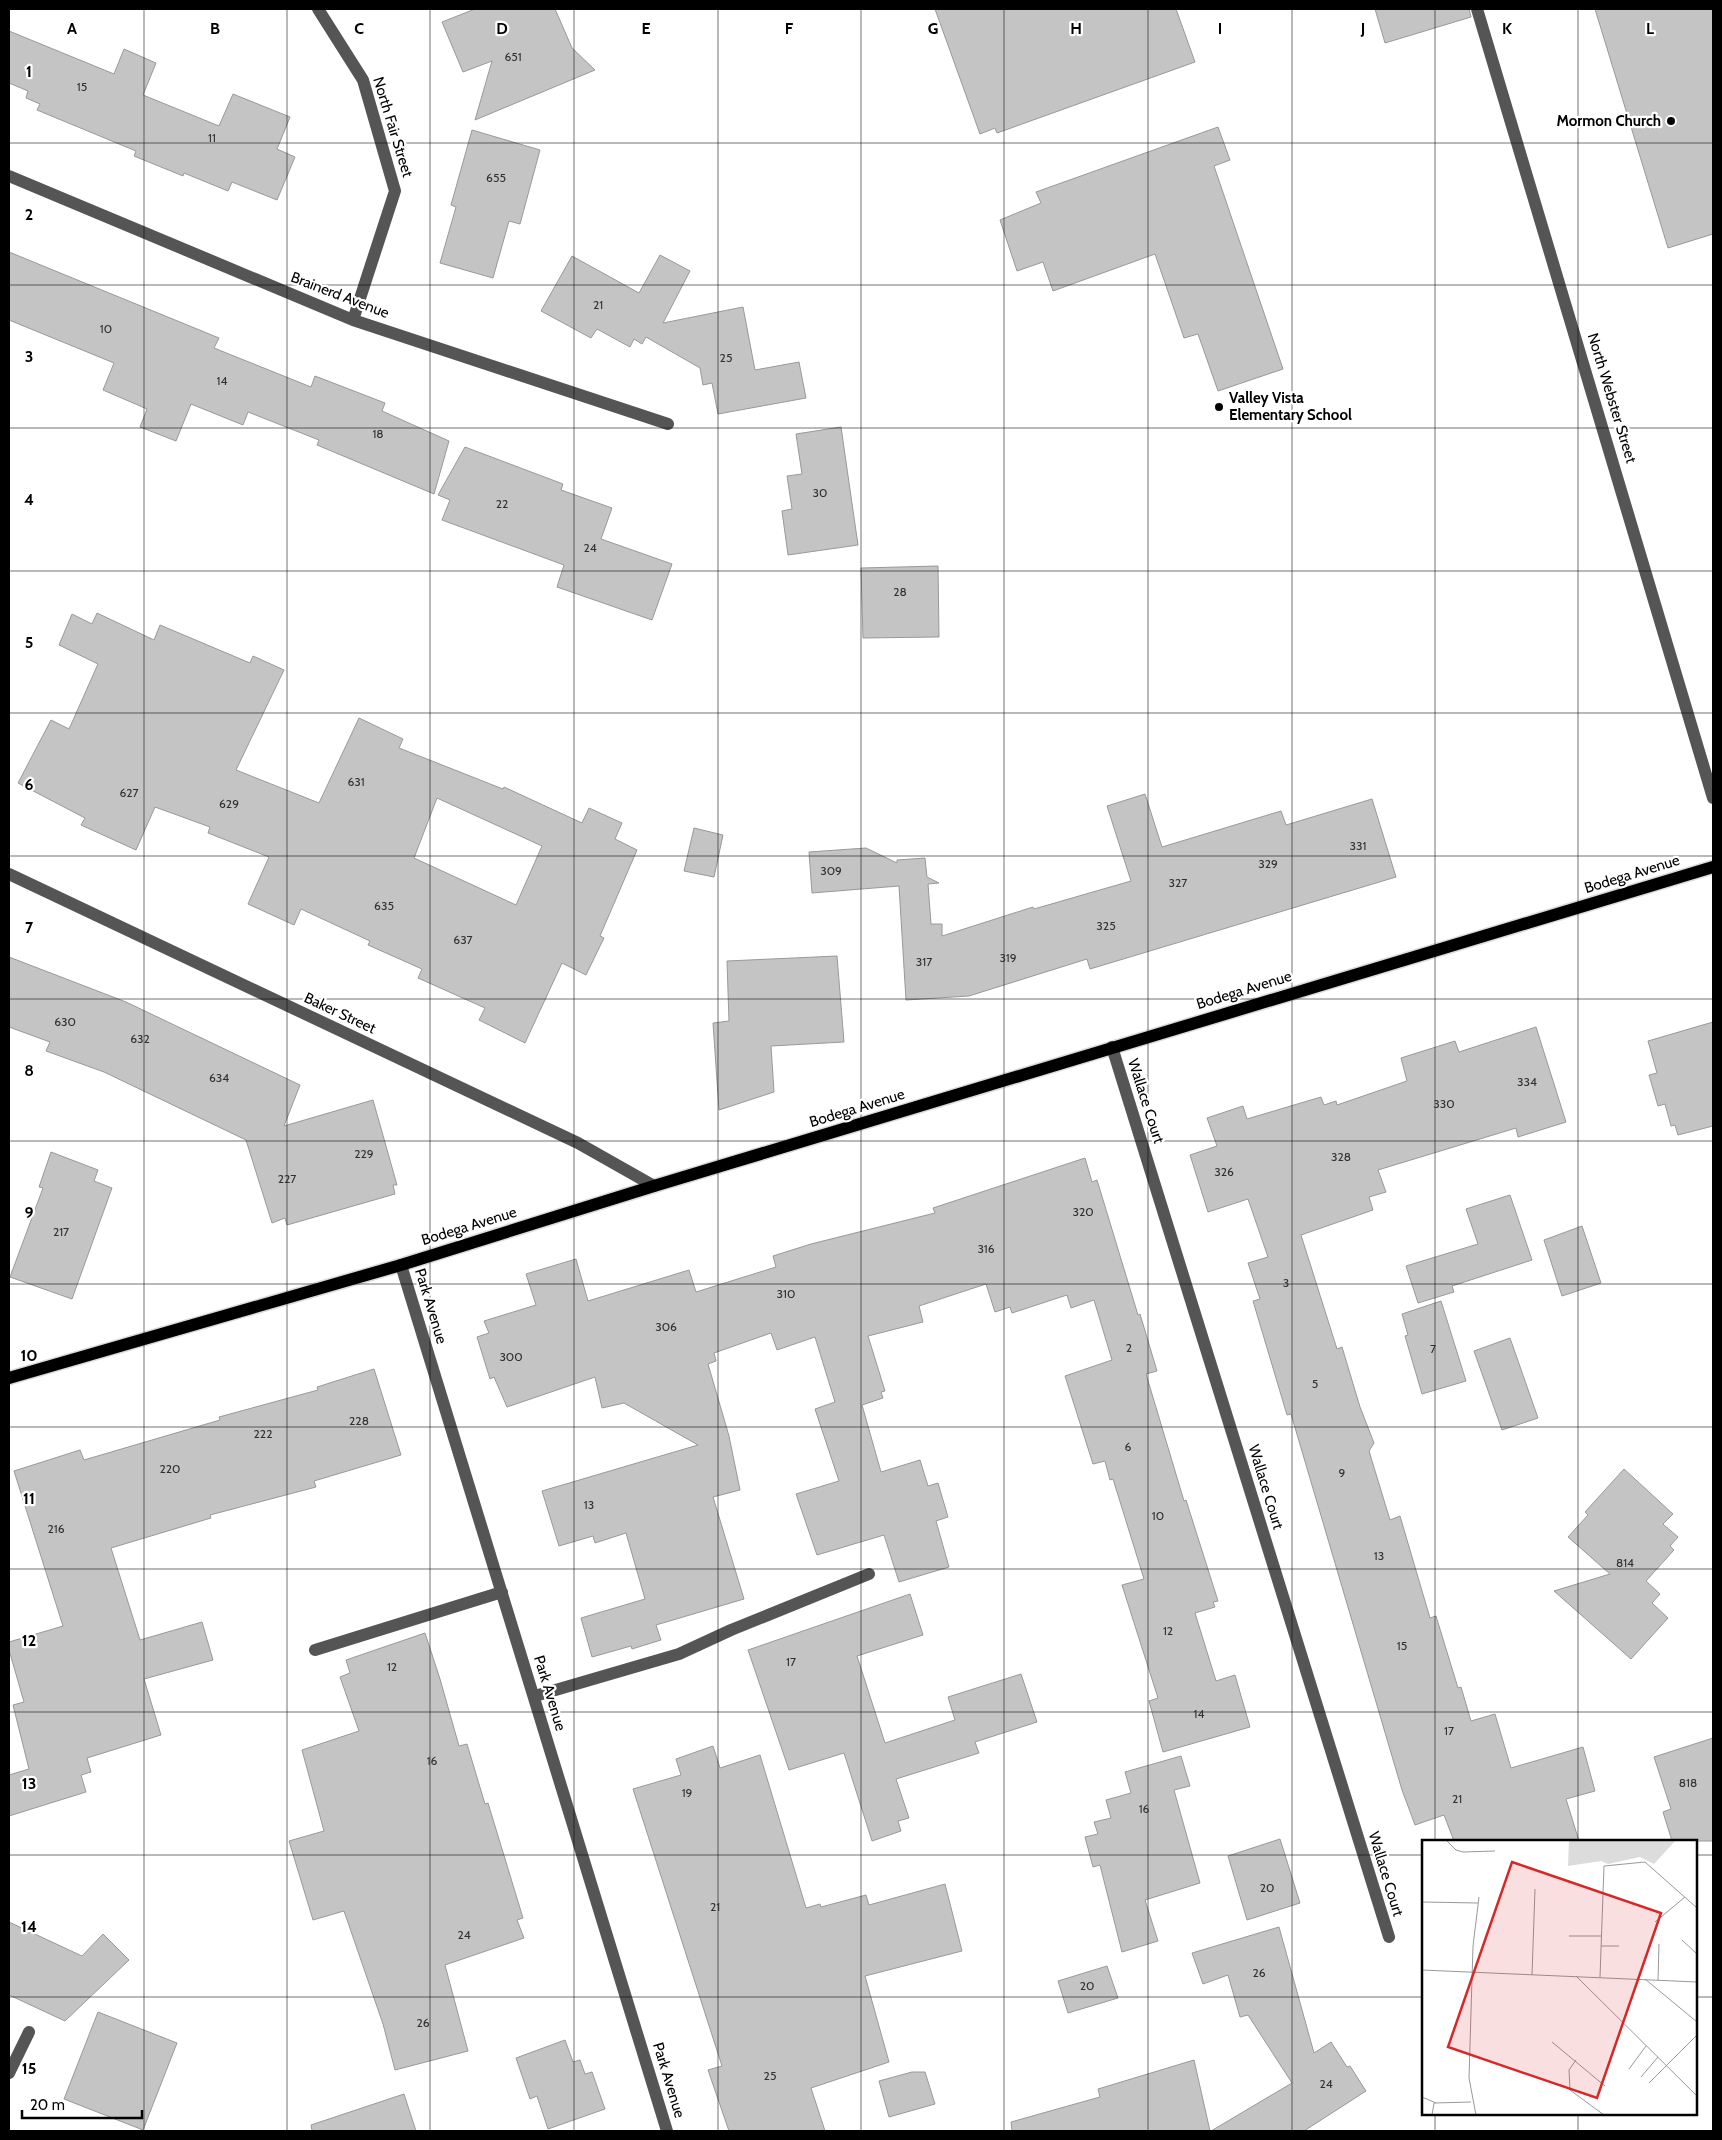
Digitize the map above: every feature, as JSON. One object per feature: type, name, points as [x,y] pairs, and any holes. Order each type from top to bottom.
[{"type":"main road","name":"Bodega Avenue","points":[[9,1378],[401,1264],[1112,1047],[1713,867]]},
{"type":"street","name":"North Fair Street","points":[[318,9],[363,80],[395,191],[354,320]]},
{"type":"street","name":"North Webster Street","points":[[1477,9],[1713,798]]},
{"type":"street","name":"Brainerd Avenue","points":[[9,176],[354,320],[668,424]]},
{"type":"street","name":"Baker Street","points":[[9,874],[578,1143],[654,1186]]},
{"type":"street","name":"Wallace Court","points":[[1112,1047],[1389,1937]]},
{"type":"street","name":"Park Avenue","points":[[401,1264],[667,2131]]},
{"type":"street","points":[[534,1696],[679,1654],[731,1630],[869,1574]]},
{"type":"street","points":[[316,1650],[502,1592]]},
{"type":"street","points":[[9,2073],[29,2032]]},
{"type":"building","points":[[475,9],[555,9],[572,48],[595,70],[475,120],[492,61],[463,72],[442,22]]},
{"type":"building","points":[[935,9],[1176,9],[1195,62],[997,133],[995,128],[980,134]]},
{"type":"building","points":[[1375,9],[1469,9],[1471,17],[1385,43]]},
{"type":"building","name":"Mormon Church","points":[[1595,9],[1713,9],[1713,234],[1668,248]]},
{"type":"building","points":[[9,31],[114,74],[124,49],[156,63],[143,95],[219,126],[233,94],[290,117],[277,149],[295,157],[277,200],[232,182],[228,191],[184,173],[183,176],[134,156],[136,151],[37,110],[40,104],[26,98],[28,91],[9,83]]},
{"type":"building","points":[[1218,127],[1230,160],[1214,166],[1283,369],[1218,391],[1198,334],[1184,338],[1155,254],[1053,291],[1043,262],[1017,271],[1000,220],[1041,203],[1036,192]]},
{"type":"building","points":[[472,130],[540,150],[520,224],[509,221],[493,278],[440,263],[456,207],[451,205]]},
{"type":"building","points":[[9,252],[219,338],[214,348],[311,387],[315,376],[385,403],[382,411],[449,441],[434,494],[317,445],[319,440],[248,412],[243,425],[191,404],[176,441],[140,427],[147,409],[103,390],[114,363],[9,320]]},
{"type":"building","points":[[660,255],[690,271],[663,323],[743,307],[755,370],[799,362],[806,398],[718,414],[712,383],[703,385],[700,368],[646,337],[642,344],[634,339],[630,347],[597,329],[591,338],[541,311],[572,256],[639,293]]},
{"type":"building","points":[[841,427],[858,545],[788,555],[782,511],[792,509],[787,476],[802,474],[796,434]]},
{"type":"building","points":[[465,447],[563,484],[561,490],[612,508],[601,539],[672,564],[652,620],[557,587],[564,565],[442,520],[450,500],[438,495]]},
{"type":"building","points":[[938,566],[939,637],[863,638],[861,568]]},
{"type":"building","points":[[97,613],[154,640],[160,625],[250,663],[253,656],[284,670],[236,770],[319,803],[359,718],[403,739],[399,748],[503,789],[504,787],[582,823],[589,808],[622,823],[615,839],[637,850],[600,936],[604,938],[586,975],[562,963],[525,1043],[479,1020],[485,1008],[418,978],[422,969],[368,945],[370,941],[301,909],[294,925],[248,904],[269,857],[208,833],[210,827],[155,807],[136,850],[81,825],[85,818],[18,783],[51,720],[69,729],[98,664],[59,645],[72,614],[92,624]],"holes":[[[437,798],[542,846],[516,905],[414,858]]]},
{"type":"building","points":[[1145,794],[1162,847],[1281,811],[1286,825],[1372,799],[1396,877],[1090,969],[1087,959],[969,996],[906,1000],[899,886],[812,893],[809,852],[866,848],[897,863],[897,860],[925,858],[927,877],[939,883],[928,884],[931,924],[942,924],[942,936],[1033,907],[1034,909],[1131,881],[1107,806]]},
{"type":"building","points":[[694,828],[723,835],[714,877],[684,871]]},
{"type":"building","points":[[837,956],[844,1042],[771,1046],[774,1092],[719,1110],[713,1023],[729,1021],[727,961]]},
{"type":"building","points":[[9,957],[126,1002],[300,1085],[284,1126],[373,1100],[397,1185],[393,1185],[395,1194],[287,1225],[285,1218],[272,1223],[246,1140],[104,1072],[46,1051],[50,1042],[9,1027]]},
{"type":"building","points":[[1713,1022],[1713,1126],[1678,1135],[1675,1125],[1671,1126],[1665,1104],[1658,1106],[1649,1075],[1657,1073],[1648,1041]]},
{"type":"building","points":[[1536,1027],[1566,1122],[1518,1137],[1516,1128],[1378,1170],[1386,1192],[1369,1197],[1373,1210],[1301,1235],[1337,1349],[1342,1347],[1360,1407],[1374,1443],[1369,1451],[1390,1520],[1400,1516],[1430,1618],[1436,1616],[1458,1688],[1461,1687],[1471,1721],[1495,1714],[1511,1768],[1583,1747],[1595,1791],[1566,1799],[1579,1840],[1454,1840],[1444,1815],[1415,1825],[1402,1790],[1291,1414],[1287,1415],[1253,1301],[1260,1299],[1248,1263],[1268,1257],[1248,1199],[1208,1212],[1190,1155],[1217,1146],[1207,1118],[1243,1106],[1247,1119],[1321,1097],[1324,1105],[1336,1101],[1337,1105],[1407,1081],[1401,1058],[1455,1041],[1459,1052]]},
{"type":"building","points":[[51,1152],[98,1170],[94,1181],[112,1188],[72,1299],[10,1277],[43,1188],[39,1187]]},
{"type":"building","points":[[1085,1158],[1092,1182],[1097,1180],[1138,1315],[1140,1314],[1157,1371],[1146,1374],[1184,1501],[1186,1500],[1218,1601],[1213,1602],[1215,1607],[1195,1613],[1216,1681],[1235,1675],[1250,1727],[1163,1752],[1149,1701],[1158,1698],[1122,1585],[1144,1579],[1113,1479],[1110,1480],[1105,1461],[1093,1464],[1065,1376],[1112,1360],[1094,1300],[1071,1308],[1067,1295],[1012,1313],[1010,1307],[995,1312],[986,1284],[919,1306],[923,1322],[868,1336],[885,1391],[881,1392],[883,1398],[862,1405],[881,1472],[920,1460],[928,1486],[938,1483],[948,1517],[936,1521],[949,1567],[899,1582],[884,1535],[817,1555],[796,1494],[839,1481],[815,1409],[835,1402],[815,1337],[777,1350],[771,1333],[714,1353],[716,1361],[708,1364],[729,1436],[740,1490],[713,1497],[744,1599],[656,1625],[661,1640],[632,1649],[631,1646],[592,1657],[581,1618],[645,1599],[626,1533],[595,1543],[593,1536],[559,1546],[542,1491],[698,1445],[624,1403],[602,1408],[595,1377],[507,1407],[494,1377],[490,1379],[477,1337],[489,1333],[484,1321],[536,1305],[526,1274],[576,1259],[588,1301],[689,1270],[696,1292],[776,1267],[773,1256],[811,1244],[935,1213],[933,1208]]},
{"type":"building","points":[[1510,1195],[1532,1260],[1452,1286],[1454,1292],[1418,1303],[1406,1266],[1478,1244],[1466,1209]]},
{"type":"building","points":[[1582,1226],[1601,1283],[1562,1296],[1544,1240]]},
{"type":"building","points":[[1441,1301],[1466,1381],[1422,1394],[1405,1336],[1408,1335],[1402,1314]]},
{"type":"building","points":[[1510,1338],[1538,1418],[1502,1430],[1474,1351]]},
{"type":"building","points":[[374,1369],[401,1455],[314,1481],[316,1487],[210,1515],[211,1518],[111,1548],[140,1640],[202,1622],[213,1660],[144,1679],[161,1735],[87,1758],[91,1772],[81,1775],[86,1792],[9,1816],[9,1775],[29,1769],[13,1705],[24,1702],[9,1650],[9,1642],[63,1626],[14,1471],[80,1450],[84,1460],[220,1420],[219,1417],[318,1390],[317,1387]]},
{"type":"building","points":[[1624,1469],[1673,1514],[1663,1524],[1678,1537],[1670,1546],[1674,1550],[1646,1581],[1660,1594],[1652,1603],[1668,1618],[1631,1659],[1554,1591],[1610,1574],[1568,1537],[1588,1515],[1585,1512]]},
{"type":"building","points":[[910,1594],[923,1635],[857,1656],[885,1743],[955,1720],[948,1697],[1021,1674],[1037,1722],[975,1742],[979,1753],[896,1779],[909,1818],[898,1821],[901,1831],[872,1841],[844,1753],[789,1770],[748,1650]]},
{"type":"building","points":[[425,1633],[459,1746],[467,1744],[485,1804],[488,1803],[523,1918],[517,1920],[524,1938],[445,1965],[468,2051],[395,2070],[383,2024],[344,1911],[313,1920],[289,1841],[324,1831],[302,1750],[359,1731],[340,1677],[350,1673],[346,1660]]},
{"type":"building","points":[[1713,1738],[1713,1841],[1672,1840],[1663,1812],[1671,1809],[1654,1757]]},
{"type":"building","points":[[713,1746],[720,1768],[760,1755],[806,1908],[820,1904],[821,1907],[866,1895],[869,1905],[945,1884],[962,1951],[865,1976],[889,2062],[811,2088],[825,2131],[729,2131],[708,2070],[722,2066],[633,1789],[681,1775],[676,1759]]},
{"type":"building","points":[[1181,1756],[1190,1786],[1174,1790],[1200,1883],[1145,1900],[1158,1941],[1122,1952],[1100,1865],[1093,1867],[1085,1837],[1098,1834],[1094,1822],[1111,1818],[1106,1800],[1131,1793],[1125,1772]]},
{"type":"building","points":[[1280,1839],[1300,1903],[1247,1920],[1228,1856]]},
{"type":"building","points":[[9,1922],[82,1956],[103,1934],[129,1960],[65,2021],[9,1995]]},
{"type":"building","points":[[1279,1927],[1314,2053],[1331,2042],[1347,2067],[1350,2066],[1366,2091],[1304,2131],[1211,2131],[1292,2083],[1248,2015],[1240,2017],[1228,1975],[1203,1984],[1192,1953]]},
{"type":"building","points":[[1107,1966],[1118,1998],[1068,2013],[1058,1981]]},
{"type":"building","points":[[98,2012],[177,2043],[143,2130],[64,2099]]},
{"type":"building","points":[[565,2040],[573,2062],[580,2060],[585,2074],[592,2072],[605,2109],[548,2129],[537,2096],[530,2099],[516,2058]]},
{"type":"building","points":[[1194,2060],[1210,2131],[1012,2131],[1011,2122],[1100,2097],[1098,2089]]},
{"type":"building","points":[[912,2072],[925,2072],[935,2104],[889,2117],[879,2081]]},
{"type":"building","points":[[404,2094],[416,2131],[312,2131],[311,2125]]},
{"type":"place","name":"Mormon Church","points":[[1671,121]]},
{"type":"place","name":"Valley Vista Elementary School","points":[[1219,407]]}]
